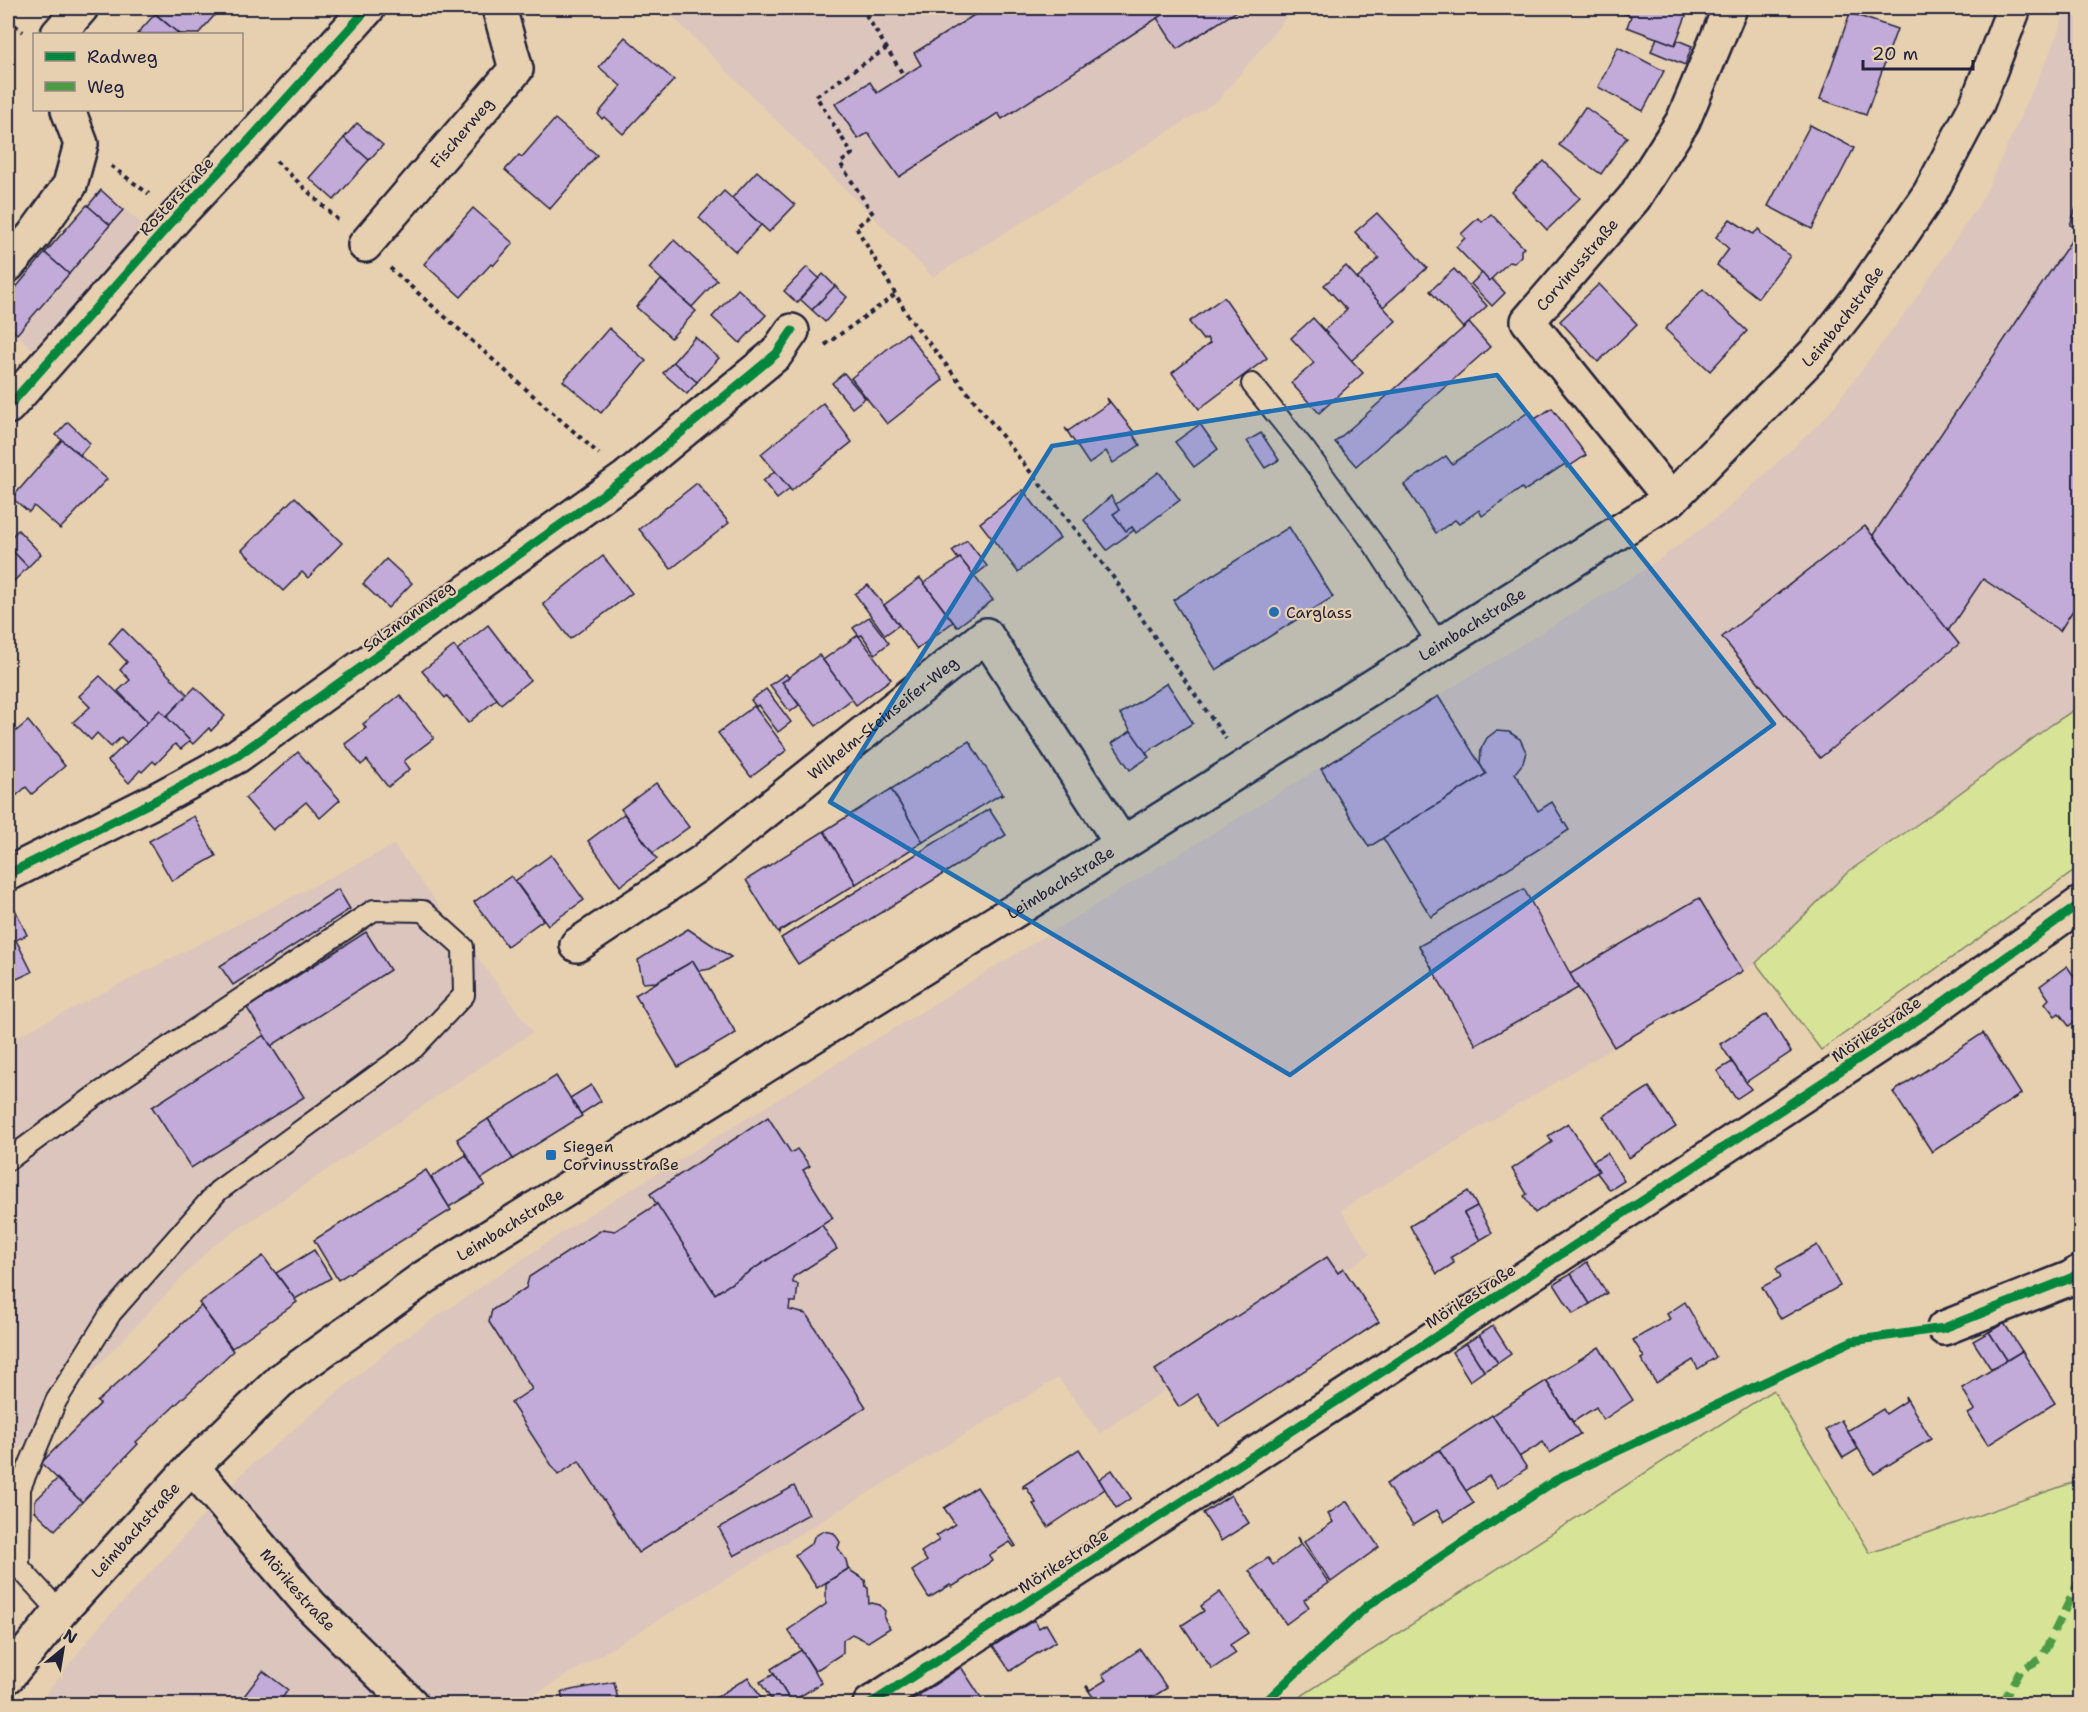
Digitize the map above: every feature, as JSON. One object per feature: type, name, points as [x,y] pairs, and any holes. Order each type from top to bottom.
[{"type":"street","points":[[59,33],[81,8]]},
{"type":"street","name":"Rosterstraße","points":[[8,407],[178,215],[369,8]]},
{"type":"street","name":"Fischerweg","points":[[365,245],[516,69],[498,8]]},
{"type":"street","name":"Corvinusstraße","points":[[1671,499],[1528,321],[1634,198],[1683,121],[1730,8]]},
{"type":"street","name":"Leimbachstraße","points":[[8,1676],[60,1612],[192,1467],[280,1381],[425,1277],[1122,844],[1671,499],[1817,351],[1857,300],[1930,193],[1977,104],[2014,8]]},
{"type":"street","points":[[8,265],[34,235],[70,185],[81,144],[68,111]]},
{"type":"street","name":"Salzmannweg","points":[[8,874],[158,799],[237,756],[626,478],[784,343]]},
{"type":"street","name":"Wilhelm-Steinseifer-Weg","points":[[577,945],[702,862],[986,635],[1122,844]]},
{"type":"street","name":"Mörikestraße","points":[[870,1704],[1895,1035],[2080,904]]},
{"type":"street","points":[[1944,1328],[2071,1278],[2080,1272]]},
{"type":"street","name":"Mörikestraße","points":[[192,1467],[310,1606],[411,1704]]},
{"type":"lane","points":[[1252,384],[1305,450],[1368,536],[1440,645]]},
{"type":"lane","points":[[8,1160],[95,1096],[374,910],[423,911],[463,947],[464,995],[414,1048],[218,1191],[111,1313],[56,1401],[20,1488],[19,1567],[60,1612]]},
{"type":"path","points":[[866,15],[904,76]]},
{"type":"path","points":[[887,48],[816,96],[852,154],[840,164],[873,214],[856,226],[910,320],[1113,577],[1223,735]]},
{"type":"path","points":[[251,138],[365,245],[626,478]]},
{"type":"path","points":[[81,144],[178,215]]},
{"type":"path","points":[[784,343],[812,354],[895,295]]},
{"type":"highlighted area","points":[[1497,375],[1774,724],[1290,1075],[830,802],[1052,446]]},
{"type":"shaded area","points":[[664,8],[1294,8],[1219,100],[933,277]]},
{"type":"shaded area","points":[[2066,8],[2080,8],[2080,706],[1925,819],[1849,871],[1756,963],[1341,1210],[1370,1254],[1100,1433],[1058,1378],[522,1704],[38,1704],[96,1630],[250,1466],[393,1346],[587,1216],[1644,570],[1724,512],[1824,419],[1912,304],[1983,198],[2057,37]]},
{"type":"shaded area","points":[[99,189],[144,225],[36,352],[8,327],[8,296]]},
{"type":"shaded area","points":[[394,845],[533,1032],[210,1248],[8,1460],[8,1040]]},
{"type":"green space","points":[[2080,706],[2080,867],[1821,1050],[1756,963],[1849,871],[1925,819]]},
{"type":"green space","points":[[1773,1390],[1870,1553],[2080,1480],[2080,1704],[1289,1704]]},
{"type":"building","points":[[160,8],[221,8],[199,33],[178,33],[155,13]]},
{"type":"building","points":[[980,8],[1157,8],[1162,15],[1002,119],[998,113],[899,177],[868,133],[858,139],[835,104],[870,82],[877,93],[921,65],[914,53],[982,10]]},
{"type":"building","points":[[1157,8],[1242,8],[1177,49],[1157,18],[1162,15]]},
{"type":"building","points":[[1609,8],[1689,8],[1675,45],[1627,27],[1631,16]]},
{"type":"building","points":[[1850,13],[1897,29],[1866,115],[1820,99]]},
{"type":"building","points":[[155,14],[178,33],[138,33]]},
{"type":"building","points":[[625,37],[674,80],[623,134],[598,114],[621,86],[599,67]]},
{"type":"building","points":[[1657,38],[1675,45],[1677,40],[1692,46],[1685,65],[1651,51]]},
{"type":"building","points":[[1618,47],[1664,71],[1643,111],[1598,87]]},
{"type":"building","points":[[1585,107],[1627,137],[1601,174],[1559,145]]},
{"type":"building","points":[[555,119],[597,155],[550,209],[505,170],[519,155],[522,157]]},
{"type":"building","points":[[357,123],[383,145],[369,160],[344,138]]},
{"type":"building","points":[[1810,125],[1854,148],[1812,229],[1768,206]]},
{"type":"building","points":[[344,138],[369,160],[334,200],[309,178]]},
{"type":"building","points":[[1544,161],[1580,198],[1547,230],[1512,192]]},
{"type":"building","points":[[757,171],[795,205],[769,232],[732,198]]},
{"type":"building","points":[[101,190],[123,210],[110,225],[88,206]]},
{"type":"building","points":[[724,191],[761,225],[736,252],[699,218]]},
{"type":"building","points":[[2080,197],[2080,229],[2070,225]]},
{"type":"building","points":[[87,205],[110,225],[69,274],[45,253]]},
{"type":"building","points":[[473,208],[513,243],[461,297],[424,264]]},
{"type":"building","points":[[1377,213],[1427,268],[1383,307],[1357,279],[1379,258],[1355,232]]},
{"type":"building","points":[[1491,214],[1524,248],[1521,250],[1521,256],[1514,263],[1509,262],[1489,281],[1456,247],[1465,238],[1461,234],[1478,218],[1482,222]]},
{"type":"building","points":[[1730,219],[1753,234],[1759,229],[1762,235],[1790,256],[1758,298],[1717,265],[1729,249],[1716,237]]},
{"type":"building","points":[[2079,229],[2080,599],[2060,631],[1983,579],[1948,631],[1873,535]]},
{"type":"building","points":[[674,240],[717,280],[692,307],[649,268]]},
{"type":"building","points":[[45,253],[69,274],[17,334],[8,325],[8,297]]},
{"type":"building","points":[[1346,266],[1396,321],[1351,361],[1324,330],[1347,310],[1324,285]]},
{"type":"building","points":[[807,267],[819,278],[797,303],[784,291]]},
{"type":"building","points":[[1454,269],[1487,306],[1463,328],[1430,291]]},
{"type":"building","points":[[1482,273],[1489,281],[1492,279],[1505,293],[1492,306],[1471,284]]},
{"type":"building","points":[[823,274],[835,286],[812,310],[800,299]]},
{"type":"building","points":[[661,280],[696,311],[671,338],[636,307]]},
{"type":"building","points":[[1599,284],[1637,324],[1598,362],[1560,321]]},
{"type":"building","points":[[835,286],[847,297],[825,322],[812,310]]},
{"type":"building","points":[[738,289],[766,315],[740,343],[712,317]]},
{"type":"building","points":[[1703,289],[1747,331],[1710,371],[1665,329]]},
{"type":"building","points":[[1224,297],[1267,358],[1199,409],[1172,373],[1210,343],[1207,338],[1203,340],[1189,322]]},
{"type":"building","points":[[1313,318],[1363,373],[1319,413],[1291,383],[1314,363],[1291,338]]},
{"type":"building","points":[[1469,323],[1490,347],[1356,466],[1335,442]]},
{"type":"building","points":[[609,328],[646,361],[601,413],[563,381]]},
{"type":"building","points":[[907,333],[943,380],[887,424],[851,378]]},
{"type":"building","points":[[695,337],[719,358],[697,382],[673,362]]},
{"type":"building","points":[[673,362],[697,382],[687,394],[663,373]]},
{"type":"building","points":[[844,373],[865,398],[852,408],[832,383]]},
{"type":"building","points":[[1107,398],[1134,432],[1132,433],[1140,445],[1113,463],[1106,451],[1089,464],[1065,428],[1068,431],[1109,403]]},
{"type":"building","points":[[823,403],[852,442],[791,491],[761,454]]},
{"type":"building","points":[[1552,408],[1586,455],[1567,468],[1565,464],[1524,491],[1522,488],[1482,516],[1479,510],[1459,524],[1455,520],[1436,533],[1404,485],[1446,456],[1452,464],[1530,411],[1535,419]]},
{"type":"building","points":[[68,422],[90,443],[80,455],[56,435]]},
{"type":"building","points":[[1200,424],[1218,449],[1194,467],[1175,442]]},
{"type":"building","points":[[1261,433],[1279,460],[1265,468],[1247,441]]},
{"type":"building","points":[[62,440],[107,479],[60,529],[34,506],[29,512],[12,498]]},
{"type":"building","points":[[775,471],[790,489],[777,499],[763,481]]},
{"type":"building","points":[[1159,472],[1180,500],[1136,533],[1132,527],[1126,531],[1113,514],[1119,510],[1115,505]]},
{"type":"building","points":[[697,483],[729,523],[671,569],[639,529]]},
{"type":"building","points":[[1023,490],[1060,538],[1018,572],[980,523]]},
{"type":"building","points":[[1111,496],[1119,510],[1113,514],[1126,531],[1132,527],[1134,530],[1107,550],[1084,520]]},
{"type":"building","points":[[295,497],[342,543],[308,578],[302,572],[283,591],[242,550]]},
{"type":"building","points":[[1865,526],[1959,644],[1820,758],[1722,637]]},
{"type":"building","points":[[1289,527],[1333,597],[1216,670],[1173,600]]},
{"type":"building","points":[[18,530],[41,554],[28,567],[8,546],[8,540]]},
{"type":"building","points":[[967,540],[987,566],[974,576],[952,551]]},
{"type":"building","points":[[8,546],[28,567],[8,587]]},
{"type":"building","points":[[603,556],[632,593],[570,639],[543,604]]},
{"type":"building","points":[[960,558],[993,600],[957,627],[924,583]]},
{"type":"building","points":[[386,559],[412,583],[388,608],[363,584]]},
{"type":"building","points":[[920,578],[953,622],[917,649],[884,605]]},
{"type":"building","points":[[868,585],[899,625],[885,635],[855,594]]},
{"type":"building","points":[[869,617],[889,643],[875,654],[862,635],[859,636],[853,628]]},
{"type":"building","points":[[488,625],[530,680],[501,704],[457,650]]},
{"type":"building","points":[[122,628],[188,695],[166,717],[160,710],[148,722],[118,691],[130,680],[120,670],[127,662],[109,643]]},
{"type":"building","points":[[858,635],[891,679],[856,705],[823,660]]},
{"type":"building","points":[[454,646],[497,699],[468,723],[447,696],[445,698],[422,671]]},
{"type":"building","points":[[819,655],[852,699],[816,726],[782,682]]},
{"type":"building","points":[[786,674],[789,678],[782,682],[799,705],[790,712],[770,685]]},
{"type":"building","points":[[100,676],[148,722],[127,743],[121,737],[111,747],[97,733],[91,740],[73,722],[90,707],[79,696]]},
{"type":"building","points":[[1167,683],[1193,723],[1145,753],[1120,714]]},
{"type":"building","points":[[195,687],[225,716],[211,731],[209,728],[193,744],[166,717]]},
{"type":"building","points":[[766,689],[791,722],[778,732],[758,705],[756,707],[751,700]]},
{"type":"building","points":[[400,695],[434,738],[404,761],[410,769],[388,787],[367,760],[361,765],[345,744],[366,728],[363,724]]},
{"type":"building","points":[[1438,696],[1486,774],[1369,847],[1321,769]]},
{"type":"building","points":[[754,706],[787,750],[751,777],[718,733]]},
{"type":"building","points":[[160,710],[190,741],[181,749],[175,744],[156,764],[153,761],[142,772],[140,770],[129,783],[108,761]]},
{"type":"building","points":[[28,721],[65,766],[32,794],[26,787],[8,803],[8,738]]},
{"type":"building","points":[[1131,731],[1149,757],[1130,770],[1112,743]]},
{"type":"building","points":[[1496,731],[1509,732],[1520,739],[1526,752],[1523,763],[1515,773],[1538,811],[1552,802],[1569,830],[1431,917],[1383,838],[1486,774],[1480,764],[1481,749],[1487,738]]},
{"type":"building","points":[[969,741],[1003,795],[1001,794],[923,842],[891,789]]},
{"type":"building","points":[[298,752],[340,800],[320,818],[306,802],[273,830],[245,798]]},
{"type":"building","points":[[656,783],[689,827],[653,853],[621,809]]},
{"type":"building","points":[[891,789],[923,842],[856,884],[824,831]]},
{"type":"building","points":[[989,809],[1006,835],[798,964],[781,938]]},
{"type":"building","points":[[624,814],[657,859],[620,886],[588,841]]},
{"type":"building","points":[[194,816],[216,856],[172,881],[149,841]]},
{"type":"building","points":[[824,831],[856,884],[780,931],[779,934],[746,880]]},
{"type":"building","points":[[551,855],[584,900],[548,925],[515,881]]},
{"type":"building","points":[[511,876],[543,920],[507,946],[474,902]]},
{"type":"building","points":[[338,889],[350,909],[233,985],[220,966]]},
{"type":"building","points":[[1524,889],[1578,988],[1476,1045],[1419,946]]},
{"type":"building","points":[[1699,898],[1743,971],[1614,1047],[1570,974]]},
{"type":"building","points":[[14,907],[27,935],[16,940],[32,972],[8,983],[8,910]]},
{"type":"building","points":[[688,929],[731,957],[710,969],[699,971],[693,961],[656,982],[643,983],[638,960]]},
{"type":"building","points":[[366,932],[390,970],[271,1046],[247,1008]]},
{"type":"building","points":[[693,961],[736,1033],[678,1067],[635,995]]},
{"type":"building","points":[[2067,966],[2077,981],[2079,979],[2080,981],[2080,1017],[2069,1026],[2059,1013],[2055,1016],[2045,1003],[2049,999],[2040,986]]},
{"type":"building","points":[[1767,1014],[1791,1052],[1746,1082],[1720,1044]]},
{"type":"building","points":[[1983,1033],[2021,1094],[1932,1152],[1893,1092]]},
{"type":"building","points":[[264,1035],[304,1097],[191,1168],[152,1107]]},
{"type":"building","points":[[1732,1062],[1751,1089],[1736,1099],[1717,1071]]},
{"type":"building","points":[[556,1076],[582,1116],[513,1159],[488,1119]]},
{"type":"building","points":[[591,1085],[601,1101],[581,1114],[570,1098]]},
{"type":"building","points":[[1649,1087],[1676,1127],[1629,1158],[1603,1116]]},
{"type":"building","points":[[768,1117],[791,1153],[797,1149],[810,1166],[803,1170],[833,1218],[715,1294],[650,1194]]},
{"type":"building","points":[[488,1119],[513,1159],[481,1179],[457,1139]]},
{"type":"building","points":[[1568,1123],[1599,1171],[1535,1213],[1524,1196],[1527,1194],[1512,1169],[1552,1142],[1548,1136]]},
{"type":"building","points":[[1607,1153],[1624,1181],[1610,1190],[1597,1173],[1599,1171],[1593,1161]]},
{"type":"building","points":[[466,1155],[485,1185],[449,1207],[431,1177]]},
{"type":"building","points":[[426,1170],[451,1210],[338,1280],[314,1240]]},
{"type":"building","points":[[1468,1191],[1477,1206],[1464,1213],[1480,1240],[1451,1257],[1454,1263],[1437,1274],[1410,1226]]},
{"type":"building","points":[[657,1204],[715,1294],[822,1225],[837,1249],[793,1277],[793,1283],[798,1284],[796,1302],[790,1302],[789,1310],[806,1314],[866,1407],[638,1553],[579,1461],[558,1475],[511,1403],[532,1389],[489,1322],[492,1310],[526,1288],[529,1277],[603,1229],[615,1231]]},
{"type":"building","points":[[1477,1206],[1492,1233],[1480,1240],[1464,1213]]},
{"type":"building","points":[[1817,1245],[1840,1286],[1781,1319],[1762,1287],[1781,1277],[1776,1268]]},
{"type":"building","points":[[314,1250],[331,1278],[295,1299],[276,1273]]},
{"type":"building","points":[[263,1256],[297,1302],[232,1348],[199,1303]]},
{"type":"building","points":[[1327,1257],[1338,1273],[1343,1268],[1379,1322],[1219,1426],[1198,1394],[1179,1407],[1155,1370]]},
{"type":"building","points":[[1587,1262],[1607,1293],[1590,1304],[1571,1274]]},
{"type":"building","points":[[1571,1274],[1590,1304],[1573,1314],[1554,1284]]},
{"type":"building","points":[[1685,1302],[1716,1357],[1698,1369],[1693,1360],[1656,1383],[1641,1359],[1644,1357],[1633,1340],[1670,1319],[1667,1314]]},
{"type":"building","points":[[201,1306],[233,1351],[136,1442],[138,1444],[82,1502],[41,1463],[100,1404],[97,1402]]},
{"type":"building","points":[[2004,1323],[2022,1351],[2007,1360],[1989,1332]]},
{"type":"building","points":[[1493,1326],[1511,1354],[1498,1363],[1479,1335]]},
{"type":"building","points":[[1989,1332],[2007,1360],[1991,1369],[1973,1341]]},
{"type":"building","points":[[1479,1335],[1498,1363],[1484,1371],[1466,1343]]},
{"type":"building","points":[[1466,1343],[1484,1371],[1470,1381],[1452,1352]]},
{"type":"building","points":[[1599,1347],[1633,1400],[1603,1420],[1596,1407],[1573,1422],[1546,1381]]},
{"type":"building","points":[[2022,1351],[2055,1403],[1988,1445],[1968,1414],[1975,1410],[1962,1388]]},
{"type":"building","points":[[1546,1381],[1580,1434],[1550,1453],[1543,1442],[1519,1457],[1492,1415]]},
{"type":"building","points":[[1905,1396],[1931,1439],[1874,1474],[1847,1431],[1883,1409],[1886,1414],[1906,1401]]},
{"type":"building","points":[[1492,1415],[1527,1468],[1497,1488],[1489,1476],[1466,1491],[1439,1450]]},
{"type":"building","points":[[1841,1420],[1858,1449],[1843,1458],[1826,1430]]},
{"type":"building","points":[[1079,1449],[1105,1489],[1048,1527],[1033,1504],[1036,1503],[1023,1486]]},
{"type":"building","points":[[1439,1450],[1474,1503],[1444,1522],[1437,1510],[1413,1525],[1386,1484]]},
{"type":"building","points":[[1112,1470],[1131,1498],[1116,1508],[1099,1479]]},
{"type":"building","points":[[57,1479],[82,1502],[55,1530],[35,1511],[35,1501]]},
{"type":"building","points":[[794,1486],[809,1514],[734,1556],[719,1528]]},
{"type":"building","points":[[977,1487],[1016,1546],[1014,1547],[1010,1542],[989,1555],[992,1561],[952,1587],[950,1585],[929,1598],[912,1571],[927,1561],[921,1552],[939,1540],[936,1536],[955,1524],[944,1508]]},
{"type":"building","points":[[1231,1495],[1249,1523],[1221,1541],[1203,1513]]},
{"type":"building","points":[[1347,1501],[1379,1547],[1331,1582],[1304,1542],[1333,1522],[1328,1514]]},
{"type":"building","points":[[823,1531],[834,1533],[840,1542],[838,1548],[846,1560],[848,1569],[817,1588],[795,1555],[812,1543],[814,1537]]},
{"type":"building","points":[[1297,1537],[1329,1583],[1304,1600],[1309,1607],[1286,1624],[1249,1571],[1268,1558],[1273,1565],[1300,1545]]},
{"type":"building","points":[[848,1569],[865,1580],[869,1604],[880,1605],[885,1611],[884,1618],[890,1628],[868,1642],[852,1634],[843,1640],[843,1653],[815,1671],[788,1630],[826,1604],[826,1583]]},
{"type":"building","points":[[1220,1592],[1248,1633],[1230,1645],[1236,1653],[1212,1669],[1182,1625],[1204,1611],[1201,1606]]},
{"type":"building","points":[[1034,1620],[1039,1628],[1046,1624],[1056,1641],[1010,1671],[993,1646]]},
{"type":"building","points":[[1140,1649],[1167,1688],[1142,1704],[1098,1704],[1086,1687],[1090,1690],[1106,1680],[1102,1675]]},
{"type":"building","points":[[801,1650],[822,1683],[791,1702],[771,1669]]},
{"type":"building","points":[[961,1667],[982,1699],[974,1704],[905,1704]]},
{"type":"building","points":[[263,1671],[288,1690],[278,1704],[238,1704]]},
{"type":"building","points":[[774,1674],[791,1702],[774,1704],[760,1682]]},
{"type":"building","points":[[748,1677],[765,1704],[715,1704],[712,1700]]},
{"type":"building","points":[[614,1682],[619,1704],[564,1704],[561,1692]]},
{"type":"marked path","points":[[2002,1704],[2020,1670],[2041,1659],[2080,1579]]},
{"type":"cycle path","points":[[8,407],[178,215],[368,8]]},
{"type":"cycle path","points":[[8,874],[158,799],[237,756],[626,478],[776,354],[792,331]]},
{"type":"cycle path","points":[[870,1704],[1385,1370],[1925,1015],[2080,904]]},
{"type":"cycle path","points":[[1263,1704],[1367,1606],[1556,1480],[1852,1341],[1944,1328],[2071,1278],[2080,1272]]},
{"type":"place","name":"Carglass","points":[[1274,612]]},
{"type":"place","name":"Siegen Corvinusstraße","points":[[551,1155]]}]
